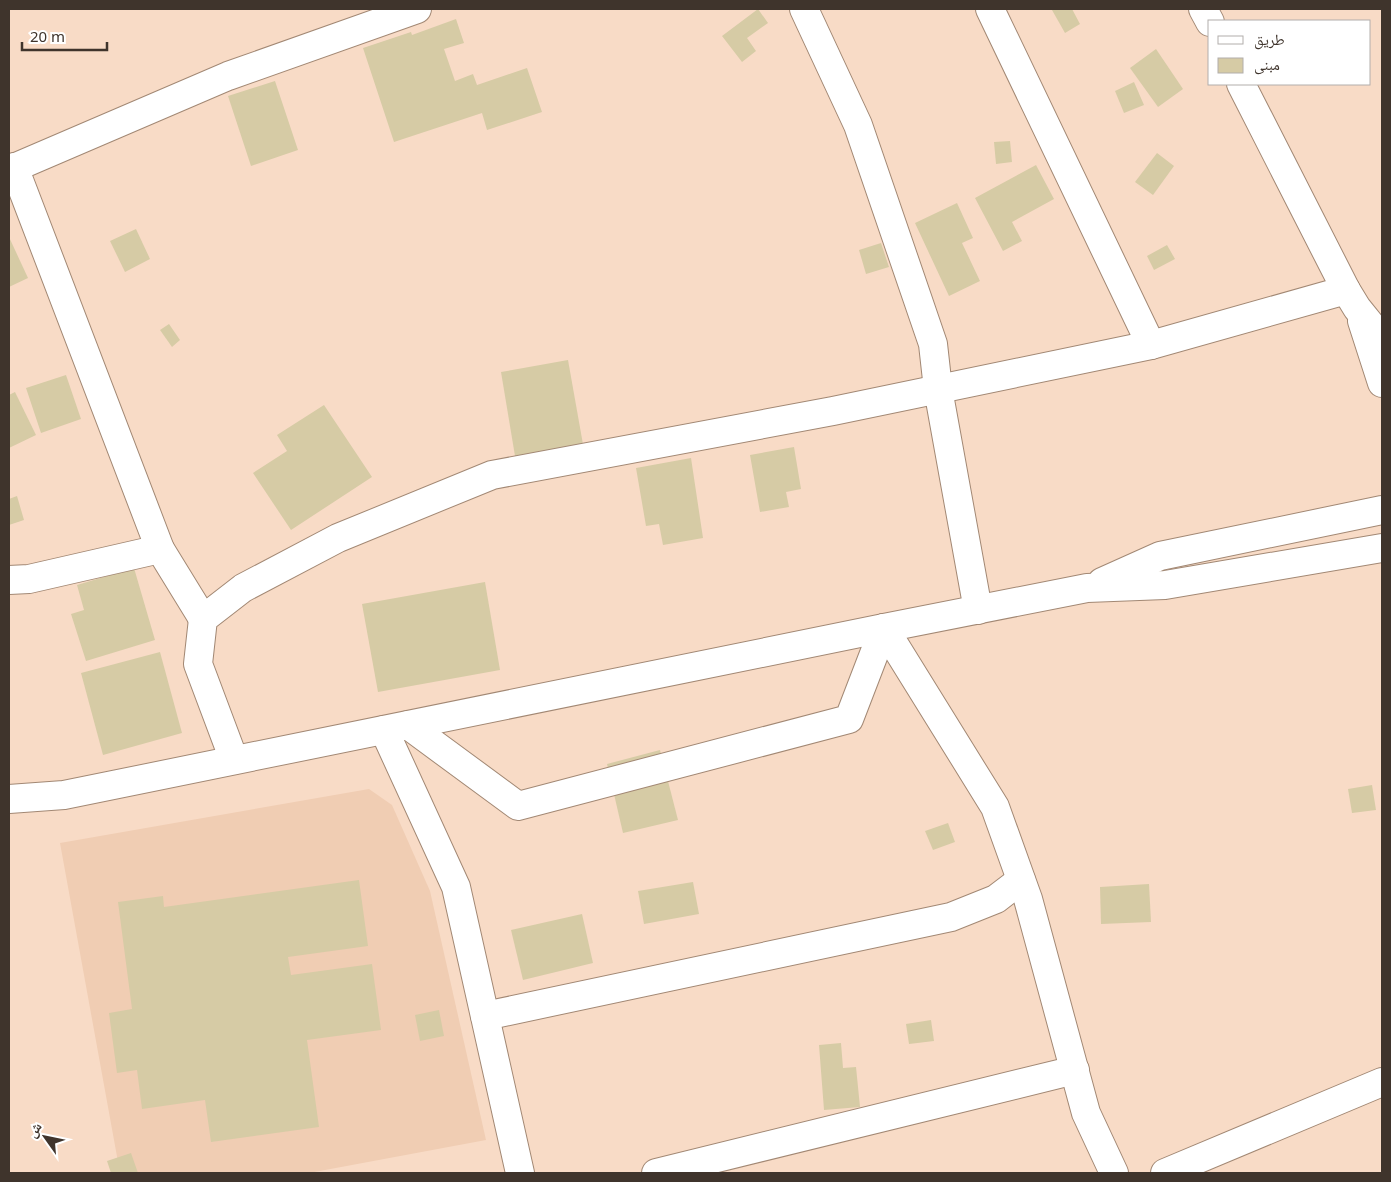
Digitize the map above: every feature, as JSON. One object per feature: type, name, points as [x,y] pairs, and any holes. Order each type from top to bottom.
[{"type":"street","points":[[234,760],[198,664],[203,619],[160,549],[12,169],[228,76],[417,9]]},
{"type":"street","points":[[804,9],[858,125],[933,344],[938,389],[978,610]]},
{"type":"street","points":[[990,9],[1151,346]]},
{"type":"street","points":[[1242,85],[1352,299],[1382,383]]},
{"type":"street","points":[[203,619],[243,588],[338,538],[492,475],[823,412],[1151,346],[1352,299]]},
{"type":"street","points":[[1352,299],[1382,339]]},
{"type":"street","points":[[1087,588],[1160,556],[1382,510]]},
{"type":"street","points":[[9,798],[64,795],[1087,588],[1165,585],[1382,548]]},
{"type":"street","points":[[9,580],[30,579],[160,549]]},
{"type":"street","points":[[396,727],[518,806],[849,719],[884,628]]},
{"type":"street","points":[[884,628],[995,807],[1028,899],[1086,1113],[1114,1173]]},
{"type":"street","points":[[396,727],[456,887],[520,1173]]},
{"type":"street","points":[[485,1016],[951,917],[996,899],[1021,880]]},
{"type":"street","points":[[656,1173],[1075,1070]]},
{"type":"street","points":[[1166,1173],[1382,1082]]},
{"type":"shaded area","points":[[369,789],[392,805],[430,891],[486,1140],[309,1173],[120,1173],[60,843]]},
{"type":"building","points":[[758,9],[768,23],[747,38],[756,51],[742,62],[722,36]]},
{"type":"building","points":[[1053,9],[1072,9],[1080,24],[1065,33]]},
{"type":"building","points":[[456,19],[464,43],[444,49],[455,81],[473,74],[477,85],[527,68],[542,112],[487,130],[482,113],[394,142],[363,48],[411,32],[412,35]]},
{"type":"building","points":[[1156,49],[1183,89],[1158,107],[1130,68]]},
{"type":"building","points":[[275,81],[298,150],[251,166],[228,96]]},
{"type":"building","points":[[1134,82],[1144,105],[1124,113],[1115,91]]},
{"type":"building","points":[[1010,141],[1012,162],[996,164],[994,142]]},
{"type":"building","points":[[1157,153],[1174,166],[1153,195],[1135,182]]},
{"type":"building","points":[[1036,165],[1054,199],[1012,222],[1022,241],[1003,251],[975,198]]},
{"type":"building","points":[[957,203],[973,238],[962,243],[980,281],[949,296],[915,223]]},
{"type":"building","points":[[136,229],[150,259],[125,272],[110,241]]},
{"type":"building","points":[[9,237],[28,278],[9,287]]},
{"type":"building","points":[[881,243],[889,267],[866,274],[859,250]]},
{"type":"building","points":[[1167,245],[1175,259],[1154,270],[1147,256]]},
{"type":"building","points":[[169,324],[180,340],[172,347],[160,330]]},
{"type":"building","points":[[568,360],[584,450],[516,462],[501,372]]},
{"type":"building","points":[[66,375],[81,419],[41,433],[26,388]]},
{"type":"building","points":[[15,392],[36,435],[9,448],[9,395]]},
{"type":"building","points":[[324,405],[372,477],[291,530],[253,473],[287,451],[277,435]]},
{"type":"building","points":[[794,447],[801,489],[786,492],[789,507],[760,512],[750,455]]},
{"type":"building","points":[[691,458],[703,538],[663,545],[659,524],[646,526],[636,468]]},
{"type":"building","points":[[17,496],[24,520],[9,525],[9,499]]},
{"type":"building","points":[[134,568],[155,640],[86,661],[71,614],[84,610],[77,585]]},
{"type":"building","points":[[485,582],[500,670],[378,692],[362,604]]},
{"type":"building","points":[[160,652],[182,733],[103,755],[81,673]]},
{"type":"building","points":[[660,750],[678,820],[623,833],[607,764]]},
{"type":"building","points":[[1372,785],[1376,810],[1352,813],[1348,789]]},
{"type":"building","points":[[948,823],[955,842],[933,850],[925,831]]},
{"type":"building","points":[[359,880],[368,946],[288,957],[291,975],[372,964],[381,1030],[307,1040],[319,1127],[211,1142],[205,1100],[142,1109],[137,1070],[117,1073],[109,1013],[132,1009],[118,902],[163,896],[164,907]]},
{"type":"building","points":[[693,882],[699,914],[644,924],[638,891]]},
{"type":"building","points":[[1149,884],[1151,922],[1101,924],[1100,887]]},
{"type":"building","points":[[582,914],[593,963],[523,980],[511,930]]},
{"type":"building","points":[[439,1010],[444,1036],[420,1041],[415,1015]]},
{"type":"building","points":[[931,1020],[934,1041],[909,1044],[906,1024]]},
{"type":"building","points":[[841,1043],[843,1068],[856,1067],[860,1107],[824,1110],[819,1045]]},
{"type":"building","points":[[131,1153],[138,1173],[111,1173],[107,1161]]}]
